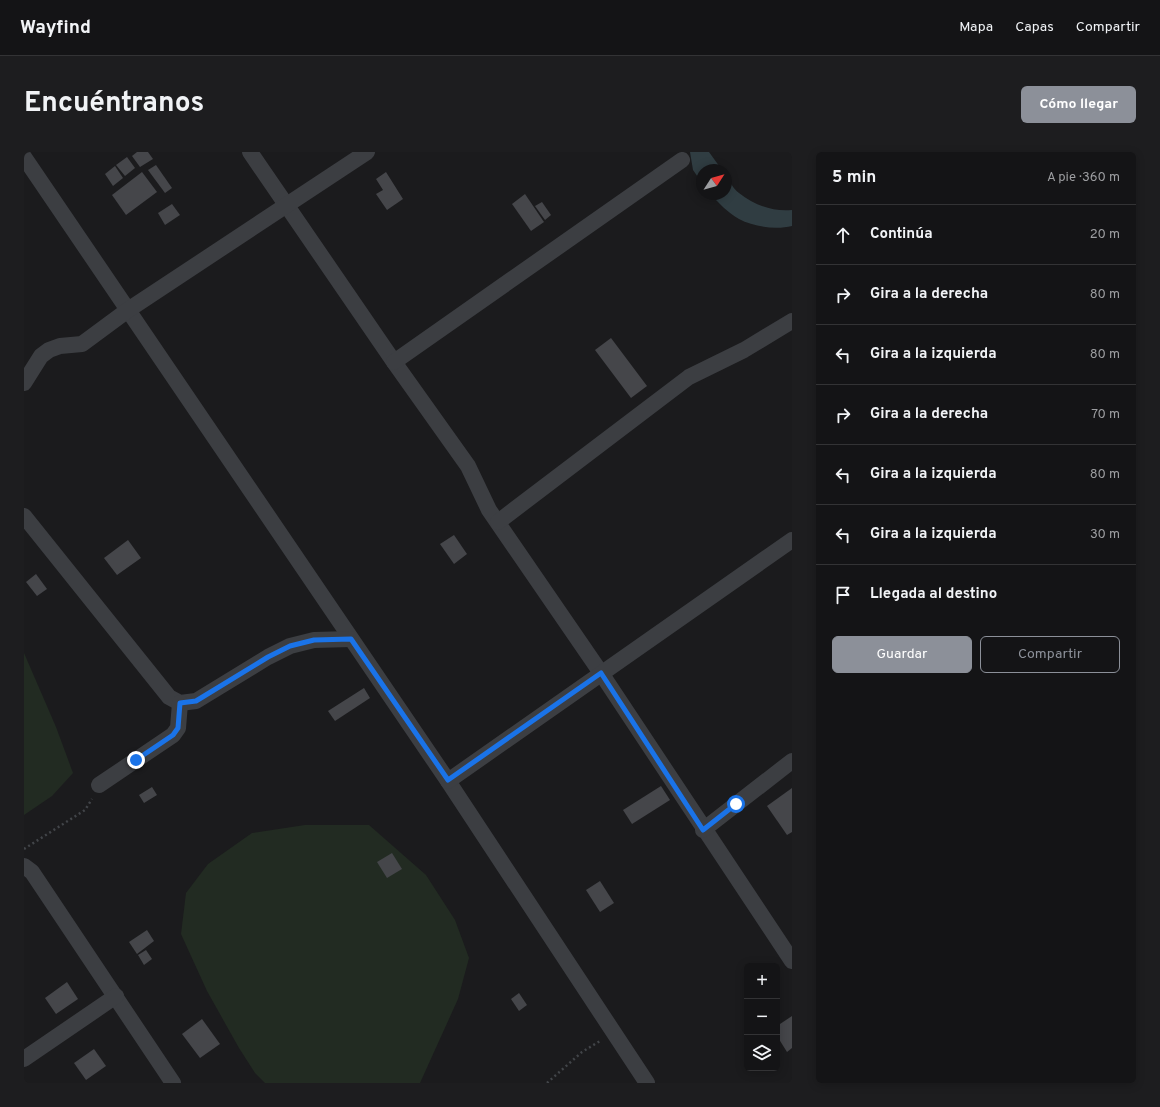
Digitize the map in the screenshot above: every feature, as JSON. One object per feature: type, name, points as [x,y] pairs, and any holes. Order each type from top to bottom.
[{"type":"street","points":[[250,152],[394,362],[468,466],[485,504],[601,673],[703,830],[792,961]]},
{"type":"street","points":[[24,383],[41,356],[49,350],[60,346],[82,344],[128,310],[367,152]]},
{"type":"street","points":[[24,158],[448,780],[646,1083]]},
{"type":"street","points":[[394,362],[682,160]]},
{"type":"street","points":[[498,522],[689,377],[744,350],[792,321]]},
{"type":"street","points":[[24,516],[169,697],[180,703],[196,701],[268,657],[290,646],[314,640],[351,639]]},
{"type":"street","points":[[448,780],[792,540]]},
{"type":"street","points":[[99,785],[173,735],[178,728],[180,703]]},
{"type":"street","points":[[703,830],[792,761]]},
{"type":"street","points":[[24,866],[32,872],[173,1083]]},
{"type":"street","points":[[24,1059],[116,996]]},
{"type":"path","points":[[24,849],[85,810],[99,785]]},
{"type":"path","points":[[547,1083],[582,1052],[613,1031]]},
{"type":"shaded area","points":[[690,152],[709,152],[718,164],[696,164],[696,174],[693,170]]},
{"type":"shaded area","points":[[732,185],[745,197],[764,207],[778,210],[792,210],[792,226],[772,228],[758,226],[739,219],[716,200],[732,200]]},
{"type":"shaded area","points":[[24,653],[56,727],[73,773],[52,796],[24,815]]},
{"type":"shaded area","points":[[305,825],[369,825],[426,875],[455,920],[469,958],[458,999],[420,1083],[265,1083],[255,1073],[239,1048],[207,991],[181,934],[186,893],[208,864],[252,833]]},
{"type":"building","points":[[137,152],[148,152],[153,159],[140,167],[132,156]]},
{"type":"building","points":[[127,157],[135,168],[125,176],[116,165]]},
{"type":"building","points":[[156,165],[172,188],[165,193],[148,170]]},
{"type":"building","points":[[115,166],[123,178],[113,186],[105,174]]},
{"type":"building","points":[[142,172],[157,192],[126,215],[112,195]]},
{"type":"building","points":[[386,172],[403,199],[387,210],[376,194],[383,190],[376,179]]},
{"type":"building","points":[[525,194],[544,222],[531,231],[512,204]]},
{"type":"building","points":[[542,202],[551,215],[545,220],[535,206]]},
{"type":"building","points":[[172,204],[180,215],[165,225],[158,213]]},
{"type":"building","points":[[611,338],[647,386],[631,398],[595,350]]},
{"type":"building","points":[[454,535],[467,554],[454,564],[440,544]]},
{"type":"building","points":[[128,540],[141,558],[117,575],[104,558]]},
{"type":"building","points":[[36,574],[47,589],[37,596],[26,582]]},
{"type":"building","points":[[364,688],[370,698],[335,721],[328,711]]},
{"type":"building","points":[[661,786],[670,800],[632,824],[623,810]]},
{"type":"building","points":[[152,787],[157,795],[144,803],[139,795]]},
{"type":"building","points":[[792,788],[792,832],[787,835],[767,806]]},
{"type":"building","points":[[392,853],[402,869],[387,878],[377,862]]},
{"type":"building","points":[[600,881],[614,903],[600,912],[586,890]]},
{"type":"building","points":[[147,930],[154,941],[137,954],[129,942]]},
{"type":"building","points":[[146,950],[152,959],[144,965],[138,955]]},
{"type":"building","points":[[67,982],[78,999],[56,1014],[45,998]]},
{"type":"building","points":[[519,993],[527,1005],[519,1011],[511,999]]},
{"type":"building","points":[[792,1016],[792,1048],[787,1052],[780,1041],[780,1024]]},
{"type":"building","points":[[202,1019],[220,1044],[200,1058],[182,1034]]},
{"type":"building","points":[[94,1049],[106,1066],[86,1080],[74,1063]]},
{"type":"route","points":[[136,760],[173,735],[178,728],[180,703],[196,701],[268,657],[290,646],[314,640],[332,638],[351,639],[448,780],[601,673],[703,830],[736,804]]}]
